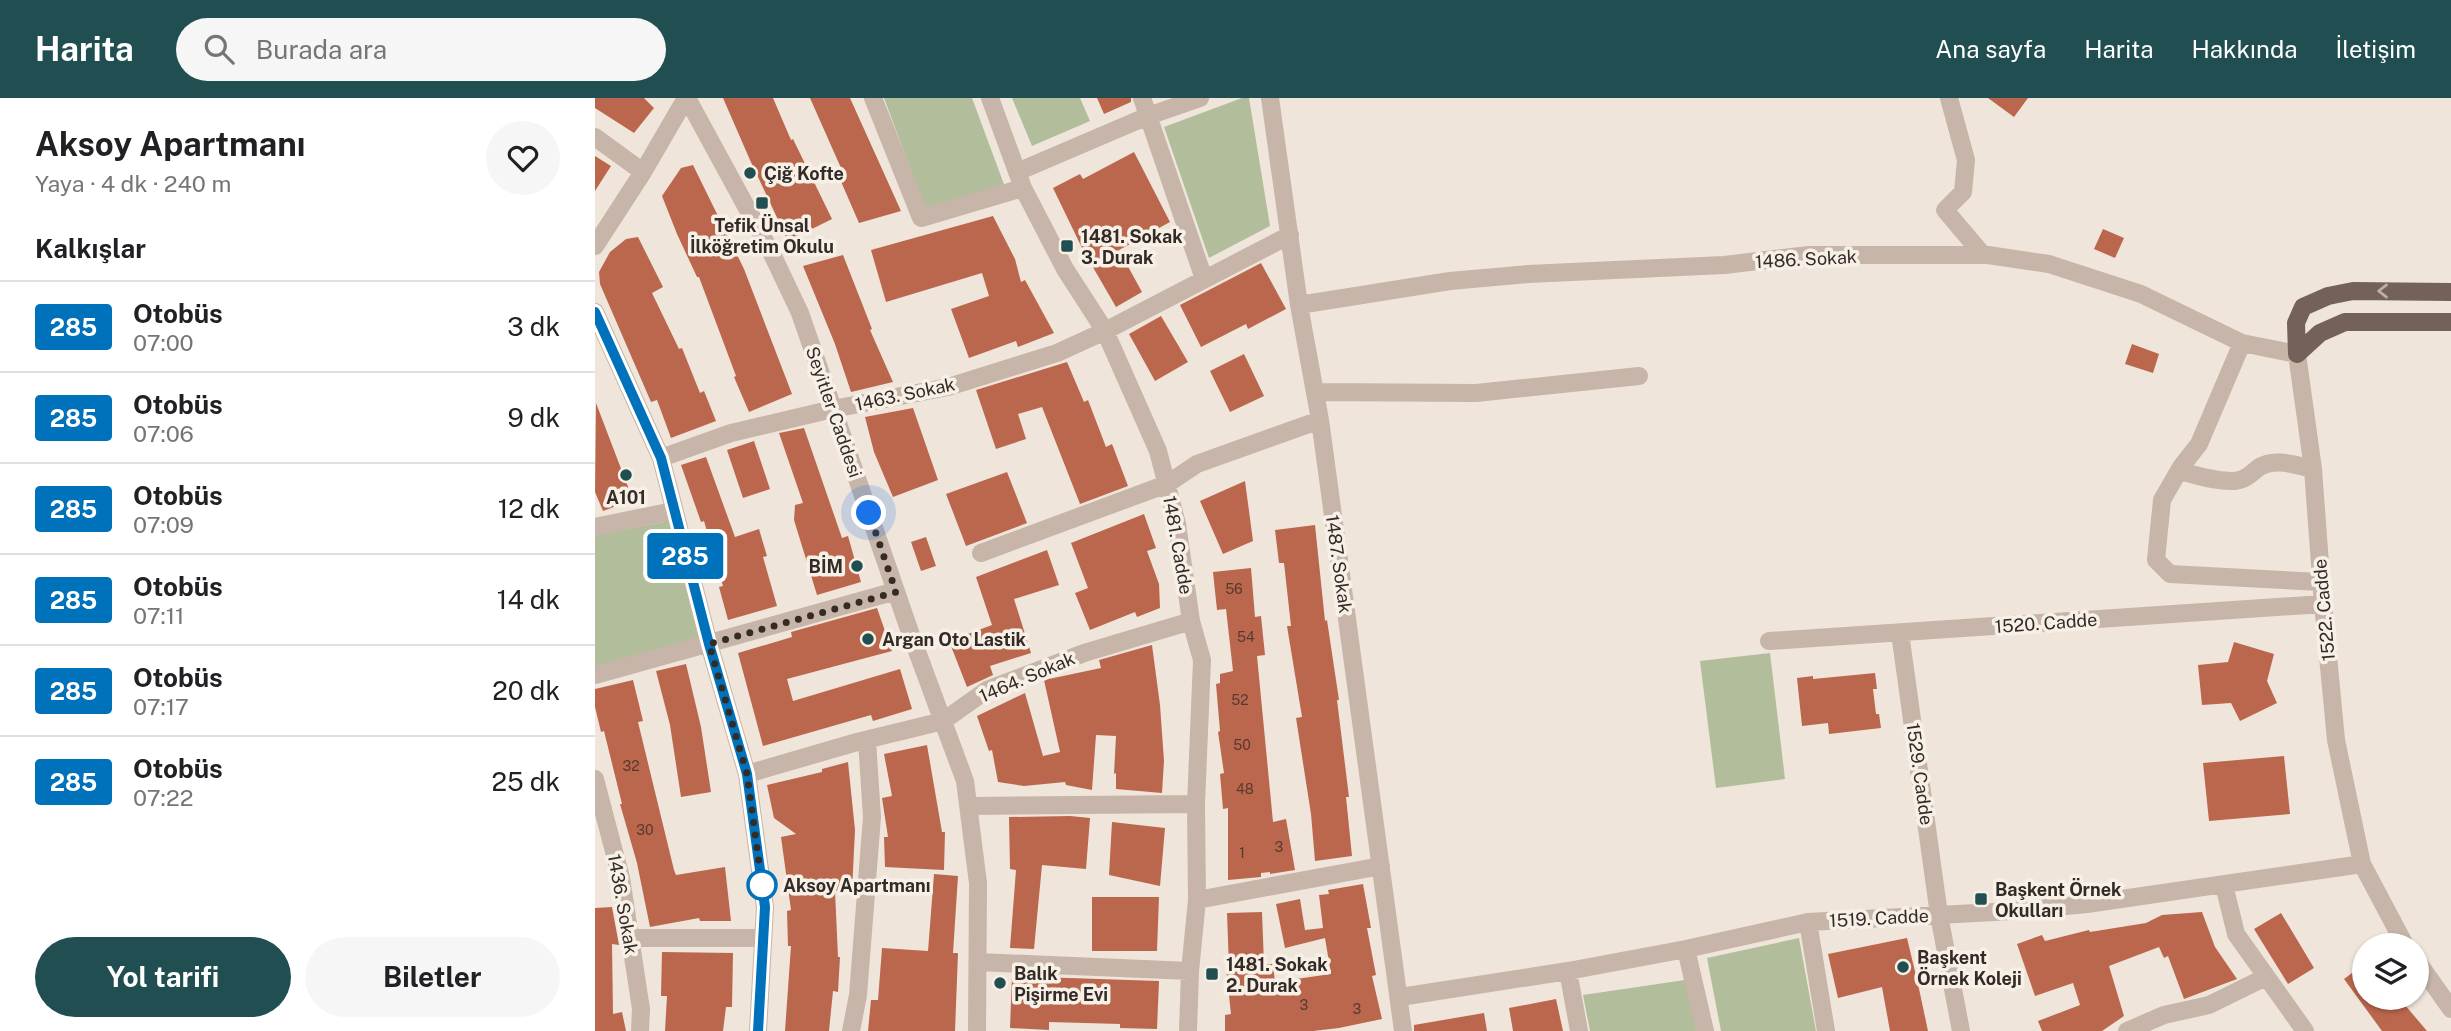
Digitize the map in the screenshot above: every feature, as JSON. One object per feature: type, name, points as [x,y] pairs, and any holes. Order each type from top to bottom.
[{"type":"main road","points":[[2297,354],[2296,323],[2303,307],[2327,296],[2353,291],[2451,292]]},
{"type":"main road","points":[[2297,354],[2320,333],[2345,323],[2451,322]]},
{"type":"street","points":[[595,246],[687,98]]},
{"type":"street","name":"Seyitler Caddesi","points":[[687,98],[772,254],[800,313],[896,592],[965,781],[978,883],[978,1031]]},
{"type":"street","points":[[873,98],[921,218],[1020,180],[1148,116],[1200,98]]},
{"type":"street","name":"1481. Cadde","points":[[990,98],[1020,180],[1065,269],[1105,331],[1159,451],[1177,524],[1191,621],[1202,660],[1196,804],[1197,900],[1190,971],[1188,1031]]},
{"type":"street","points":[[1142,98],[1204,279]]},
{"type":"street","name":"1487. Sokak","points":[[1270,98],[1299,304],[1320,420],[1399,997],[1399,1030]]},
{"type":"street","points":[[1949,98],[1966,160],[1963,192],[1945,210],[1983,255]]},
{"type":"street","points":[[595,137],[643,172]]},
{"type":"street","points":[[1105,331],[1290,235]]},
{"type":"street","name":"1486. Sokak","points":[[1299,304],[1450,281],[1528,274],[1724,265],[1809,256],[1983,255],[2049,264],[2141,294],[2242,343],[2297,354]]},
{"type":"street","points":[[595,312],[661,458],[709,644],[747,774],[765,907],[758,1031]]},
{"type":"street","name":"1463. Sokak","points":[[661,458],[731,433],[833,409],[948,387],[1058,354],[1105,331]]},
{"type":"street","points":[[2242,343],[2199,444],[2162,500],[2156,560],[2171,574],[2242,580],[2321,582]]},
{"type":"street","name":"1522. Cadde","points":[[2297,354],[2313,468],[2336,740],[2362,864],[2399,933]]},
{"type":"street","points":[[1316,392],[1476,393],[1639,376]]},
{"type":"street","points":[[981,553],[1167,484],[1185,471],[1210,459],[1320,420]]},
{"type":"street","points":[[2179,471],[2237,481],[2251,476],[2272,461],[2313,468]]},
{"type":"street","points":[[595,527],[673,511]]},
{"type":"street","points":[[595,675],[896,592]]},
{"type":"street","name":"1520. Cadde","points":[[1769,641],[2323,604]]},
{"type":"street","name":"1464. Sokak","points":[[747,774],[943,721],[987,690],[1087,652],[1191,621]]},
{"type":"street","name":"1529. Cadde","points":[[1901,633],[1939,915],[1961,1031]]},
{"type":"street","points":[[851,1031],[857,995],[872,817],[867,740]]},
{"type":"street","name":"1436. Sokak","points":[[595,779],[601,824],[621,878],[641,1009],[640,1031]]},
{"type":"street","points":[[969,806],[1196,804]]},
{"type":"street","name":"1519. Cadde","points":[[1399,997],[1568,971],[1808,922],[2087,904],[2362,864]]},
{"type":"street","points":[[1197,900],[1381,866]]},
{"type":"street","points":[[2224,885],[2236,934],[2305,1031]]},
{"type":"street","points":[[1808,922],[1826,1031]]},
{"type":"street","points":[[630,938],[763,938]]},
{"type":"street","points":[[1686,949],[1705,1031]]},
{"type":"street","points":[[978,962],[1190,971]]},
{"type":"street","points":[[1568,971],[1579,1031]]},
{"type":"street","points":[[2127,1031],[2164,1015],[2209,1005],[2266,977]]},
{"type":"street","points":[[2429,978],[2451,1009]]},
{"type":"green space","points":[[884,98],[972,98],[1005,187],[925,208]]},
{"type":"green space","points":[[1012,98],[1080,98],[1090,121],[1032,146]]},
{"type":"green space","points":[[1242,98],[1249,98],[1270,226],[1209,258],[1164,127]]},
{"type":"green space","points":[[675,520],[706,638],[595,667],[595,535]]},
{"type":"green space","points":[[1770,653],[1785,779],[1716,788],[1700,661]]},
{"type":"green space","points":[[1799,938],[1816,1031],[1721,1031],[1707,958]]},
{"type":"green space","points":[[1685,980],[1696,1031],[1590,1031],[1583,995]]},
{"type":"building","points":[[595,98],[644,98],[654,108],[634,133],[595,108]]},
{"type":"building","points":[[723,98],[773,98],[791,140],[793,139],[832,219],[788,241]]},
{"type":"building","points":[[810,98],[850,98],[901,211],[859,223],[836,170],[841,168]]},
{"type":"building","points":[[1097,98],[1131,98],[1131,102],[1104,114]]},
{"type":"building","points":[[1988,98],[2028,98],[2014,117]]},
{"type":"building","points":[[1134,152],[1170,222],[1119,250],[1142,292],[1116,307],[1083,250],[1053,188],[1080,174],[1083,179]]},
{"type":"building","points":[[595,156],[611,166],[595,191]]},
{"type":"building","points":[[693,165],[744,269],[792,394],[749,412],[699,277],[677,234],[662,196],[681,168]]},
{"type":"building","points":[[993,216],[1015,259],[1021,282],[1025,280],[1054,333],[1018,347],[1016,341],[969,358],[951,309],[989,296],[982,273],[886,302],[871,250]]},
{"type":"building","points":[[2103,229],[2124,238],[2115,258],[2094,249]]},
{"type":"building","points":[[638,237],[663,287],[652,293],[679,349],[682,348],[700,393],[704,391],[716,421],[671,438],[657,400],[651,402],[600,284],[599,272],[610,252],[626,239]]},
{"type":"building","points":[[843,255],[872,329],[870,330],[893,382],[851,392],[835,344],[803,266]]},
{"type":"building","points":[[1261,263],[1286,309],[1248,329],[1246,324],[1201,347],[1180,305]]},
{"type":"building","points":[[1161,316],[1188,362],[1155,381],[1129,334]]},
{"type":"building","points":[[2132,344],[2159,354],[2153,373],[2125,364]]},
{"type":"building","points":[[1244,354],[1264,396],[1230,412],[1210,371]]},
{"type":"building","points":[[1067,362],[1084,402],[1088,400],[1106,447],[1112,444],[1128,486],[1080,504],[1042,407],[1018,414],[1026,439],[996,449],[976,390]]},
{"type":"building","points":[[596,403],[633,500],[603,511],[595,492]]},
{"type":"building","points":[[913,408],[938,480],[893,497],[874,452],[865,417]]},
{"type":"building","points":[[804,428],[842,538],[848,536],[861,582],[817,595],[794,520],[795,505],[803,503],[779,433]]},
{"type":"building","points":[[754,441],[770,489],[743,498],[727,450]]},
{"type":"building","points":[[706,457],[735,537],[759,529],[767,556],[763,557],[777,606],[728,620],[719,587],[723,586],[704,521],[701,522],[681,465]]},
{"type":"building","points":[[1007,472],[1027,523],[966,546],[946,494]]},
{"type":"building","points":[[1245,481],[1253,541],[1223,554],[1200,501]]},
{"type":"building","points":[[1144,514],[1156,548],[1147,551],[1159,584],[1160,608],[1137,617],[1135,612],[1090,630],[1075,593],[1088,588],[1071,543]]},
{"type":"building","points":[[1315,525],[1325,621],[1327,620],[1339,700],[1352,856],[1315,861],[1311,814],[1296,718],[1302,717],[1287,626],[1291,626],[1284,563],[1279,563],[1275,530]]},
{"type":"building","points":[[926,537],[936,566],[921,571],[911,542]]},
{"type":"building","points":[[1047,550],[1059,585],[1014,599],[1031,653],[990,666],[993,675],[967,687],[949,641],[992,625],[976,577]]},
{"type":"building","points":[[1251,568],[1255,617],[1261,616],[1265,655],[1257,656],[1273,822],[1286,819],[1295,870],[1228,880],[1228,808],[1223,809],[1220,774],[1224,773],[1218,732],[1216,684],[1220,683],[1220,674],[1233,671],[1226,609],[1217,610],[1213,572]]},
{"type":"building","points":[[877,608],[892,651],[787,679],[793,701],[900,669],[912,709],[873,721],[871,715],[763,746],[738,653],[792,637],[791,632]]},
{"type":"building","points":[[2234,642],[2274,654],[2267,681],[2277,703],[2240,721],[2231,703],[2202,705],[2198,665],[2228,662]]},
{"type":"building","points":[[1152,645],[1164,761],[1162,793],[1116,789],[1116,736],[1096,735],[1092,790],[1066,785],[1065,782],[1024,786],[998,782],[992,750],[989,751],[977,716],[1025,693],[1043,756],[1060,752],[1044,680],[1101,668],[1099,660]]},
{"type":"building","points":[[686,664],[701,727],[711,792],[681,797],[670,725],[656,671]]},
{"type":"building","points":[[1875,673],[1877,689],[1873,689],[1881,728],[1829,734],[1828,723],[1802,726],[1797,678]]},
{"type":"building","points":[[633,680],[643,721],[638,722],[676,875],[725,867],[731,921],[700,921],[699,918],[650,927],[604,731],[601,732],[595,707],[595,689]]},
{"type":"building","points":[[927,745],[942,832],[945,832],[944,870],[885,867],[884,837],[888,837],[882,798],[892,796],[884,754]]},
{"type":"building","points":[[2284,756],[2290,814],[2209,821],[2203,763]]},
{"type":"building","points":[[848,762],[855,830],[852,891],[835,891],[840,957],[838,992],[833,991],[829,1031],[785,1031],[791,946],[788,946],[787,911],[791,910],[781,837],[796,834],[774,818],[767,785],[822,772],[822,769]]},
{"type":"building","points":[[1009,817],[1090,818],[1086,869],[1042,865],[1034,949],[1010,948],[1016,870],[1010,869]]},
{"type":"building","points":[[1112,822],[1165,828],[1160,886],[1109,875]]},
{"type":"building","points":[[934,874],[958,876],[953,953],[958,953],[955,1031],[868,1031],[871,1000],[878,1000],[882,948],[928,951]]},
{"type":"building","points":[[1363,884],[1371,928],[1367,928],[1376,975],[1372,976],[1382,1019],[1313,1031],[1225,1031],[1225,1015],[1231,1014],[1226,968],[1229,968],[1227,913],[1262,912],[1264,964],[1273,964],[1275,982],[1331,974],[1325,938],[1285,948],[1276,904],[1300,899],[1305,930],[1323,928],[1319,895],[1329,894],[1328,890]]},
{"type":"building","points":[[1092,897],[1159,897],[1157,951],[1092,951]]},
{"type":"building","points":[[612,907],[619,945],[612,944],[613,1014],[622,1012],[626,1031],[595,1031],[595,908]]},
{"type":"building","points":[[2202,912],[2215,947],[2237,979],[2184,999],[2168,956],[2164,958],[2159,947],[2109,966],[2124,1016],[2102,1031],[2042,1031],[2038,1021],[2080,1005],[2073,983],[2035,996],[2017,944],[2042,935],[2045,941],[2089,930],[2090,932],[2146,923],[2162,915]]},
{"type":"building","points":[[2281,913],[2314,968],[2288,984],[2254,929]]},
{"type":"building","points":[[1907,938],[1928,1031],[1890,1031],[1882,987],[1838,998],[1828,954]]},
{"type":"building","points":[[662,952],[733,953],[732,1007],[726,1007],[723,1031],[665,1031],[667,996],[661,996]]},
{"type":"building","points":[[2352,973],[2352,990],[2344,979]]},
{"type":"building","points":[[1012,976],[1159,981],[1157,1029],[1120,1028],[1120,1024],[1049,1022],[1049,1030],[1010,1028]]},
{"type":"building","points":[[1556,999],[1563,1031],[1513,1031],[1509,1008]]},
{"type":"building","points":[[2367,1010],[2409,1010],[2427,1031],[2382,1031]]},
{"type":"building","points":[[1484,1013],[1487,1031],[1414,1031],[1414,1025]]},
{"type":"bus line","name":"285","points":[[595,312],[661,458],[709,644],[747,774],[765,907],[758,1031]]},
{"type":"place","name":"Çiğ Kofte","points":[[750,173]]},
{"type":"place","name":"Tefik Ünsal İlköğretim Okulu","points":[[762,203]]},
{"type":"place","name":"1481. Sokak 3. Durak","points":[[1067,246]]},
{"type":"place","name":"A101","points":[[626,475]]},
{"type":"place","name":"BİM","points":[[857,566]]},
{"type":"place","name":"Argan Oto Lastik","points":[[868,639]]},
{"type":"place","name":"Aksoy Apartmanı","points":[[762,885]]},
{"type":"place","name":"Başkent Örnek Okulları","points":[[1981,899]]},
{"type":"place","name":"Başkent Örnek Koleji","points":[[1903,967]]},
{"type":"place","name":"1481. Sokak 2. Durak","points":[[1212,974]]},
{"type":"place","name":"Balık Pişirme Evi","points":[[1000,983]]},
{"type":"route","points":[[762,885],[747,774],[709,644],[896,592],[869,513]]}]
